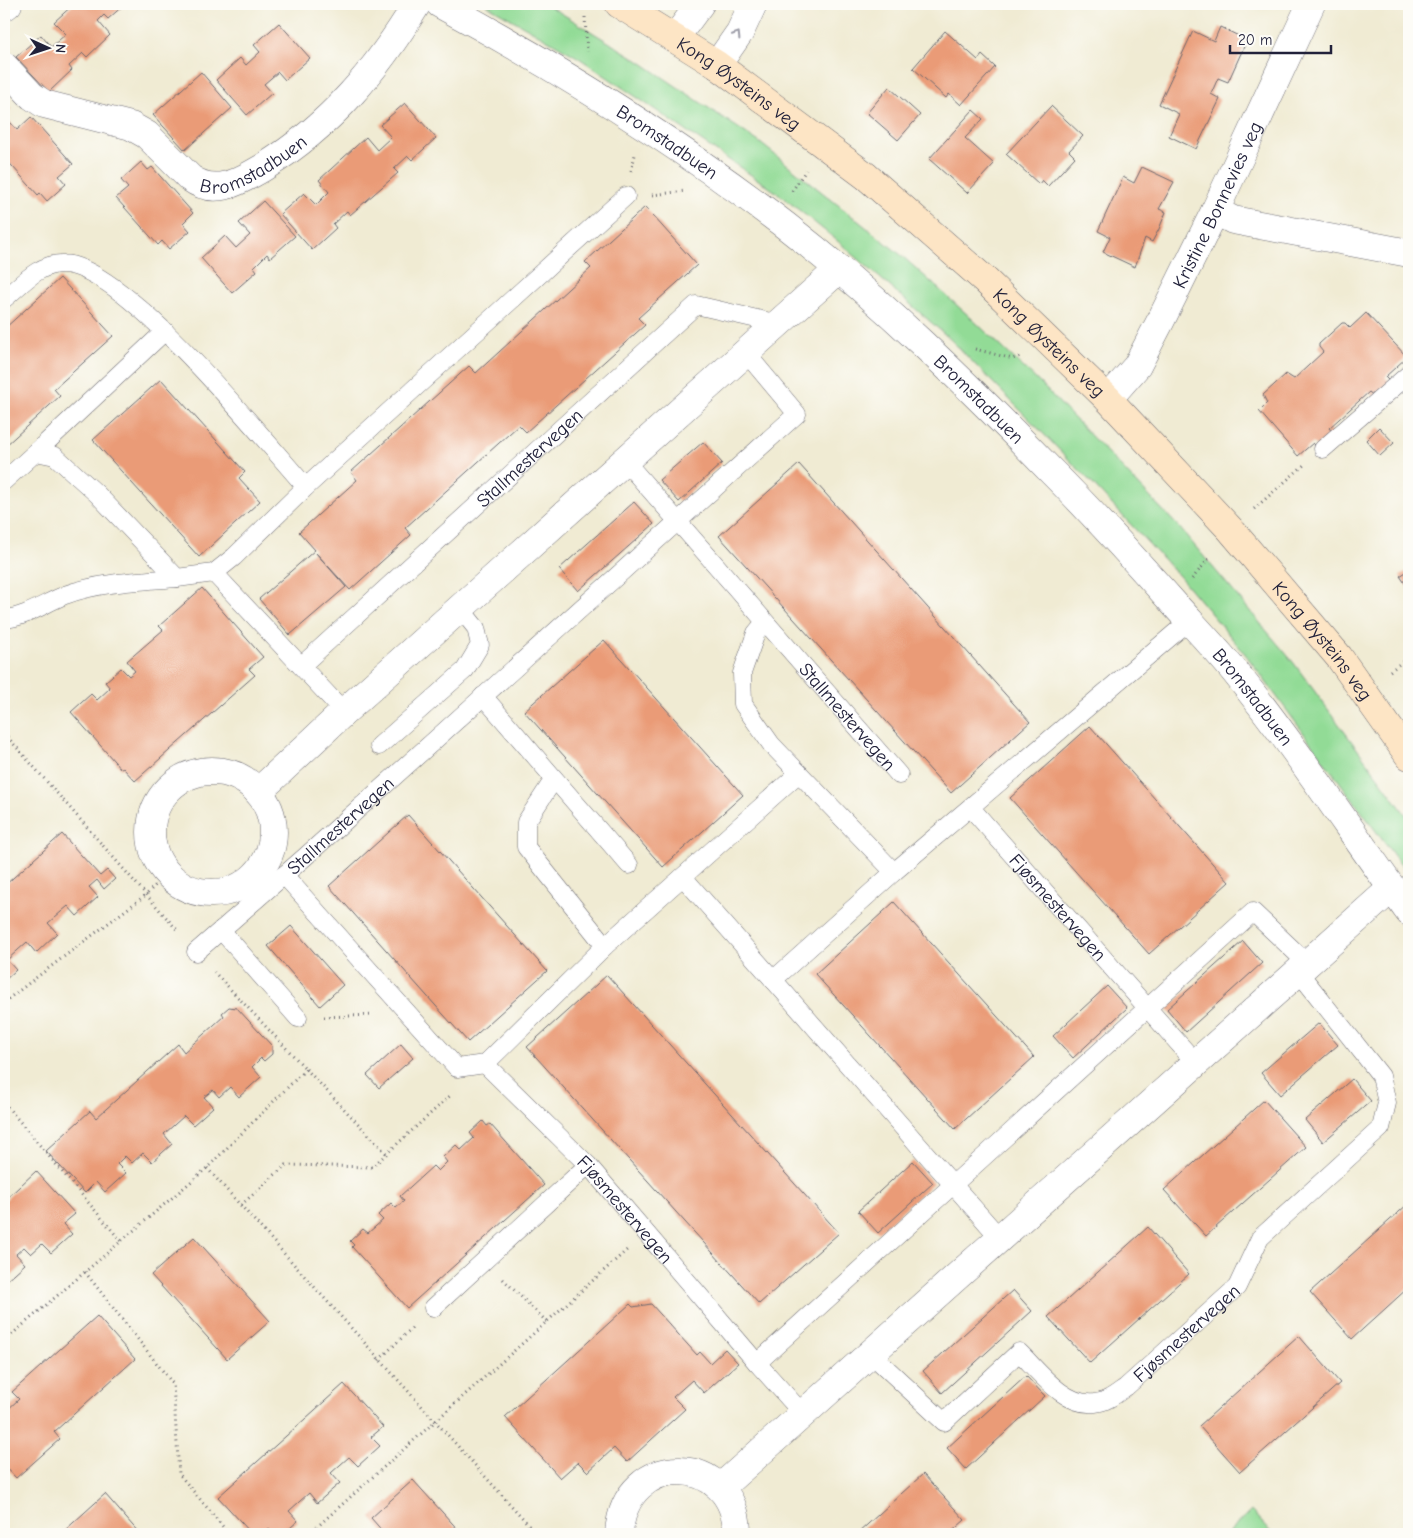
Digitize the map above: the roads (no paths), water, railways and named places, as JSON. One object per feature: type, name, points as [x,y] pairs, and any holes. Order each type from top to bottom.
[{"type":"main road","name":"Kong Øysteins veg","points":[[619,4],[717,66],[873,183],[985,280],[1108,399],[1230,529],[1332,650],[1409,756]]},
{"type":"street","points":[[4,7],[8,4]]},
{"type":"street","name":"Bromstadbuen","points":[[4,66],[32,96],[44,104],[131,126],[146,135],[198,184],[219,188],[238,182],[289,151],[317,129],[370,73],[396,40],[417,4]]},
{"type":"street","name":"Bromstadbuen","points":[[440,4],[559,72],[642,123],[711,171],[787,227],[976,393],[1106,527],[1235,672],[1343,816],[1409,912]]},
{"type":"street","points":[[675,38],[700,4]]},
{"type":"street","points":[[717,66],[740,32],[753,4]]},
{"type":"street","name":"Kristine Bonnevies veg","points":[[1108,399],[1137,366],[1215,211],[1311,4]]},
{"type":"street","points":[[1215,211],[1233,220],[1409,252]]},
{"type":"street","points":[[258,792],[344,712],[838,270]]},
{"type":"street","name":"Stallmestervegen","points":[[206,771],[226,772],[244,779],[258,792],[269,810],[273,830],[270,852],[260,870],[244,884],[225,892],[204,893],[184,886],[167,874],[156,857],[151,839],[152,819],[159,801],[171,786],[188,776],[206,771]]},
{"type":"street","points":[[720,1488],[1301,966],[1392,888]]},
{"type":"street","points":[[619,1534],[620,1517],[627,1500],[638,1486],[653,1476],[670,1471],[688,1471],[706,1477],[720,1488],[732,1503],[738,1534]]},
{"type":"lane","points":[[4,619],[37,610],[65,595],[107,584],[214,573],[234,557],[306,487],[626,196]]},
{"type":"lane","points":[[4,299],[40,269],[63,264],[88,270],[147,313],[306,487]]},
{"type":"lane","name":"Stallmestervegen","points":[[301,666],[696,305],[779,324]]},
{"type":"lane","points":[[4,481],[165,331]]},
{"type":"lane","name":"Stallmestervegen","points":[[196,952],[797,414],[746,353]]},
{"type":"lane","points":[[1323,448],[1409,374]]},
{"type":"lane","points":[[36,452],[55,456],[97,494],[177,578]]},
{"type":"lane","name":"Stallmestervegen","points":[[625,461],[676,522],[900,774]]},
{"type":"lane","points":[[214,573],[344,712]]},
{"type":"lane","points":[[379,746],[465,670],[480,645],[476,628],[460,608]]},
{"type":"lane","points":[[773,980],[894,872],[1189,621]]},
{"type":"lane","points":[[765,622],[756,633],[742,673],[743,704],[771,744],[894,872]]},
{"type":"lane","points":[[483,696],[629,865]]},
{"type":"lane","points":[[284,875],[457,1068],[485,1064],[606,946],[799,773]]},
{"type":"lane","points":[[554,779],[526,822],[526,847],[606,946]]},
{"type":"lane","name":"Fjøsmestervegen","points":[[971,808],[1195,1062]]},
{"type":"lane","points":[[683,877],[999,1237]]},
{"type":"lane","name":"Fjøsmestervegen","points":[[757,1363],[1253,912],[1301,966],[1381,1076],[1387,1103],[1381,1128],[1260,1238],[1238,1287],[1126,1387],[1110,1398],[1094,1404],[1076,1401],[1060,1392],[1019,1352],[944,1422],[870,1353]]},
{"type":"lane","points":[[221,930],[298,1018]]},
{"type":"lane","name":"Fjøsmestervegen","points":[[485,1064],[588,1165],[803,1414]]},
{"type":"lane","points":[[433,1308],[588,1165]]}]
